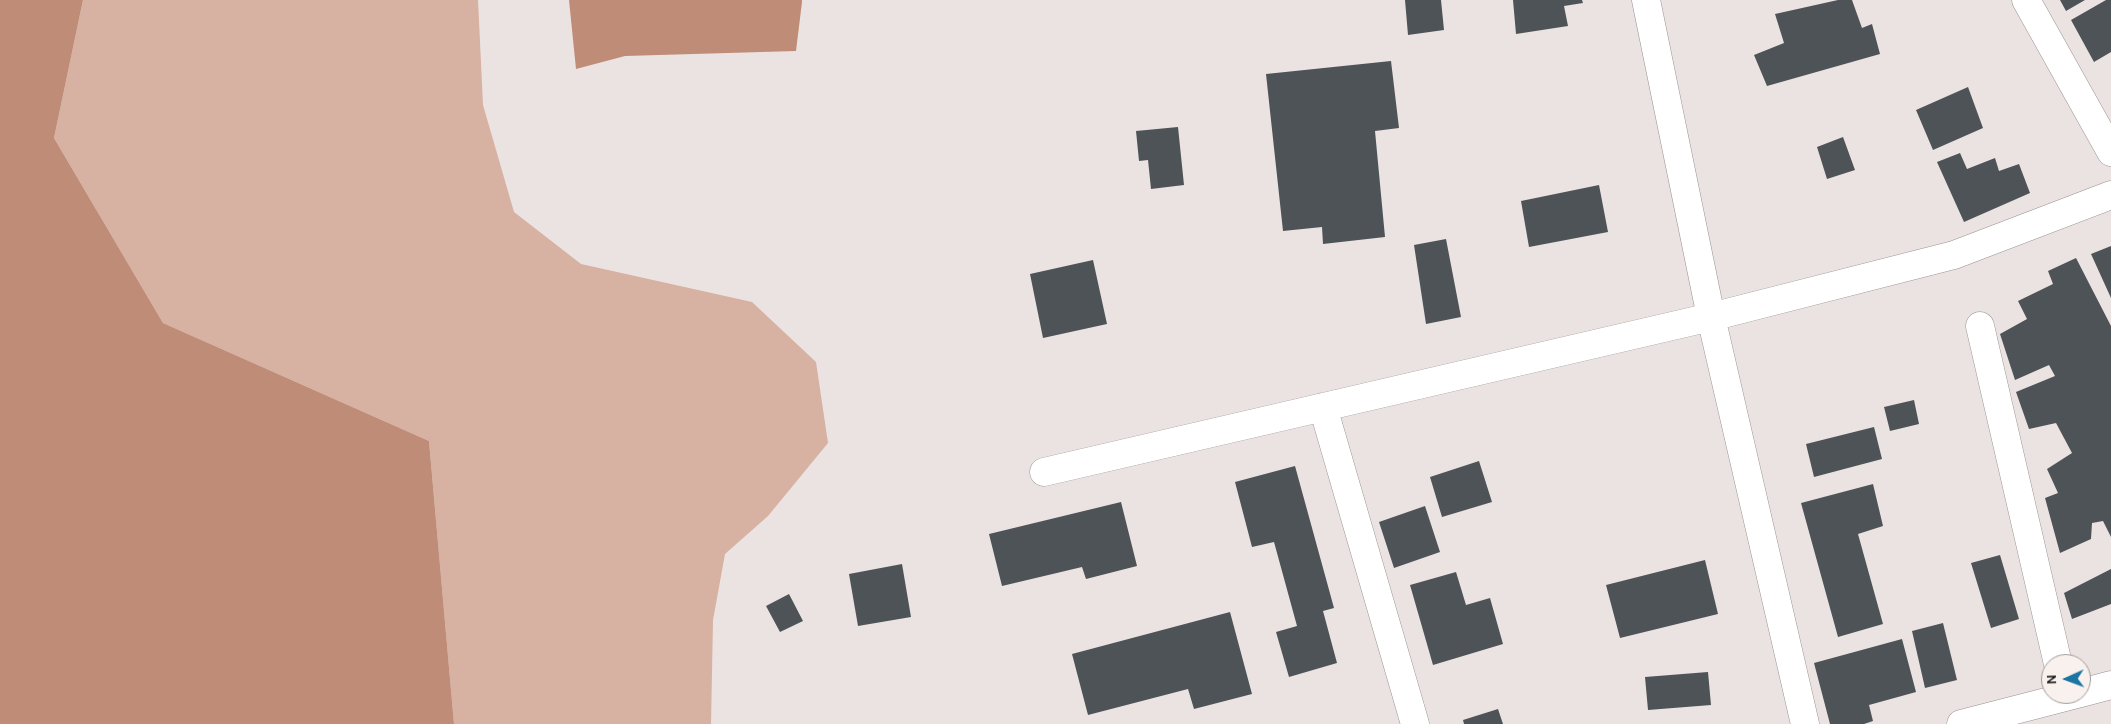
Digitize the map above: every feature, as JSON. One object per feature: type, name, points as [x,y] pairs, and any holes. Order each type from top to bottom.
[{"type":"street","points":[[1646,0],[1711,317],[1805,724]]},
{"type":"street","points":[[2026,0],[2111,152]]},
{"type":"street","points":[[1044,472],[1711,317],[1954,255],[2111,195]]},
{"type":"street","points":[[1980,326],[2056,654]]},
{"type":"street","points":[[1323,407],[1415,724]]},
{"type":"street","points":[[2091,690],[2111,685]]},
{"type":"street","points":[[1961,724],[2041,702]]},
{"type":"shaded area","points":[[0,0],[83,0],[54,138],[163,323],[429,441],[454,724],[0,724]]},
{"type":"shaded area","points":[[83,0],[478,0],[483,105],[514,212],[581,264],[752,302],[816,362],[828,443],[768,516],[725,554],[713,620],[711,724],[454,724],[429,441],[163,323],[54,138]]},
{"type":"shaded area","points":[[569,0],[802,0],[802,2],[796,51],[625,56],[576,69]]},
{"type":"building","points":[[1405,0],[1441,0],[1444,30],[1408,35]]},
{"type":"building","points":[[1513,0],[1582,0],[1583,3],[1564,6],[1568,26],[1516,34]]},
{"type":"building","points":[[1838,0],[1852,0],[1862,28],[1872,24],[1880,54],[1767,86],[1754,55],[1784,43],[1775,14]]},
{"type":"building","points":[[2060,0],[2085,0],[2066,11]]},
{"type":"building","points":[[2106,0],[2111,0],[2111,52],[2094,62],[2071,20]]},
{"type":"building","points":[[1391,61],[1399,128],[1375,131],[1385,237],[1323,244],[1322,227],[1283,231],[1266,74]]},
{"type":"building","points":[[1968,87],[1983,128],[1933,150],[1916,110]]},
{"type":"building","points":[[1178,127],[1184,185],[1151,189],[1148,160],[1139,161],[1136,131]]},
{"type":"building","points":[[1843,137],[1855,170],[1827,179],[1817,147]]},
{"type":"building","points":[[1960,153],[1967,169],[1995,158],[1999,171],[2019,164],[2030,193],[1964,222],[1937,162]]},
{"type":"building","points":[[1599,185],[1608,232],[1529,247],[1521,201]]},
{"type":"building","points":[[1446,239],[1461,317],[1426,324],[1414,245]]},
{"type":"building","points":[[2111,246],[2111,298],[2091,254]]},
{"type":"building","points":[[2076,258],[2111,326],[2111,537],[2103,521],[2092,523],[2091,539],[2060,553],[2045,498],[2058,493],[2047,469],[2072,453],[2056,423],[2029,429],[2016,392],[2055,376],[2049,365],[2015,380],[2000,334],[2027,319],[2018,301],[2053,284],[2048,271]]},
{"type":"building","points":[[1093,260],[1107,324],[1043,338],[1030,274]]},
{"type":"building","points":[[1914,400],[1919,424],[1890,431],[1884,407]]},
{"type":"building","points":[[1874,427],[1882,459],[1814,477],[1806,444]]},
{"type":"building","points":[[1479,461],[1492,502],[1442,517],[1430,477]]},
{"type":"building","points":[[1295,466],[1334,608],[1323,611],[1337,663],[1289,677],[1276,632],[1297,626],[1274,542],[1252,547],[1235,482]]},
{"type":"building","points":[[1873,484],[1883,526],[1858,534],[1883,624],[1838,637],[1801,503]]},
{"type":"building","points":[[1121,502],[1137,566],[1086,579],[1082,567],[1002,586],[989,534]]},
{"type":"building","points":[[1425,506],[1440,552],[1394,568],[1379,522]]},
{"type":"building","points":[[2000,555],[2019,619],[1991,628],[1971,563]]},
{"type":"building","points":[[1705,560],[1718,614],[1620,638],[1606,585]]},
{"type":"building","points":[[902,564],[911,617],[858,626],[849,574]]},
{"type":"building","points":[[2111,569],[2111,604],[2072,619],[2064,593]]},
{"type":"building","points":[[1456,572],[1466,605],[1490,598],[1503,644],[1433,665],[1410,585]]},
{"type":"building","points":[[789,594],[803,621],[780,632],[766,606]]},
{"type":"building","points":[[1230,612],[1252,694],[1194,709],[1188,689],[1088,715],[1072,654]]},
{"type":"building","points":[[1943,623],[1957,680],[1925,688],[1912,631]]},
{"type":"building","points":[[1902,639],[1916,692],[1869,705],[1873,721],[1864,724],[1830,724],[1814,663]]},
{"type":"building","points":[[1708,672],[1711,705],[1648,710],[1645,677]]},
{"type":"building","points":[[1498,709],[1503,724],[1464,724],[1463,720]]}]
